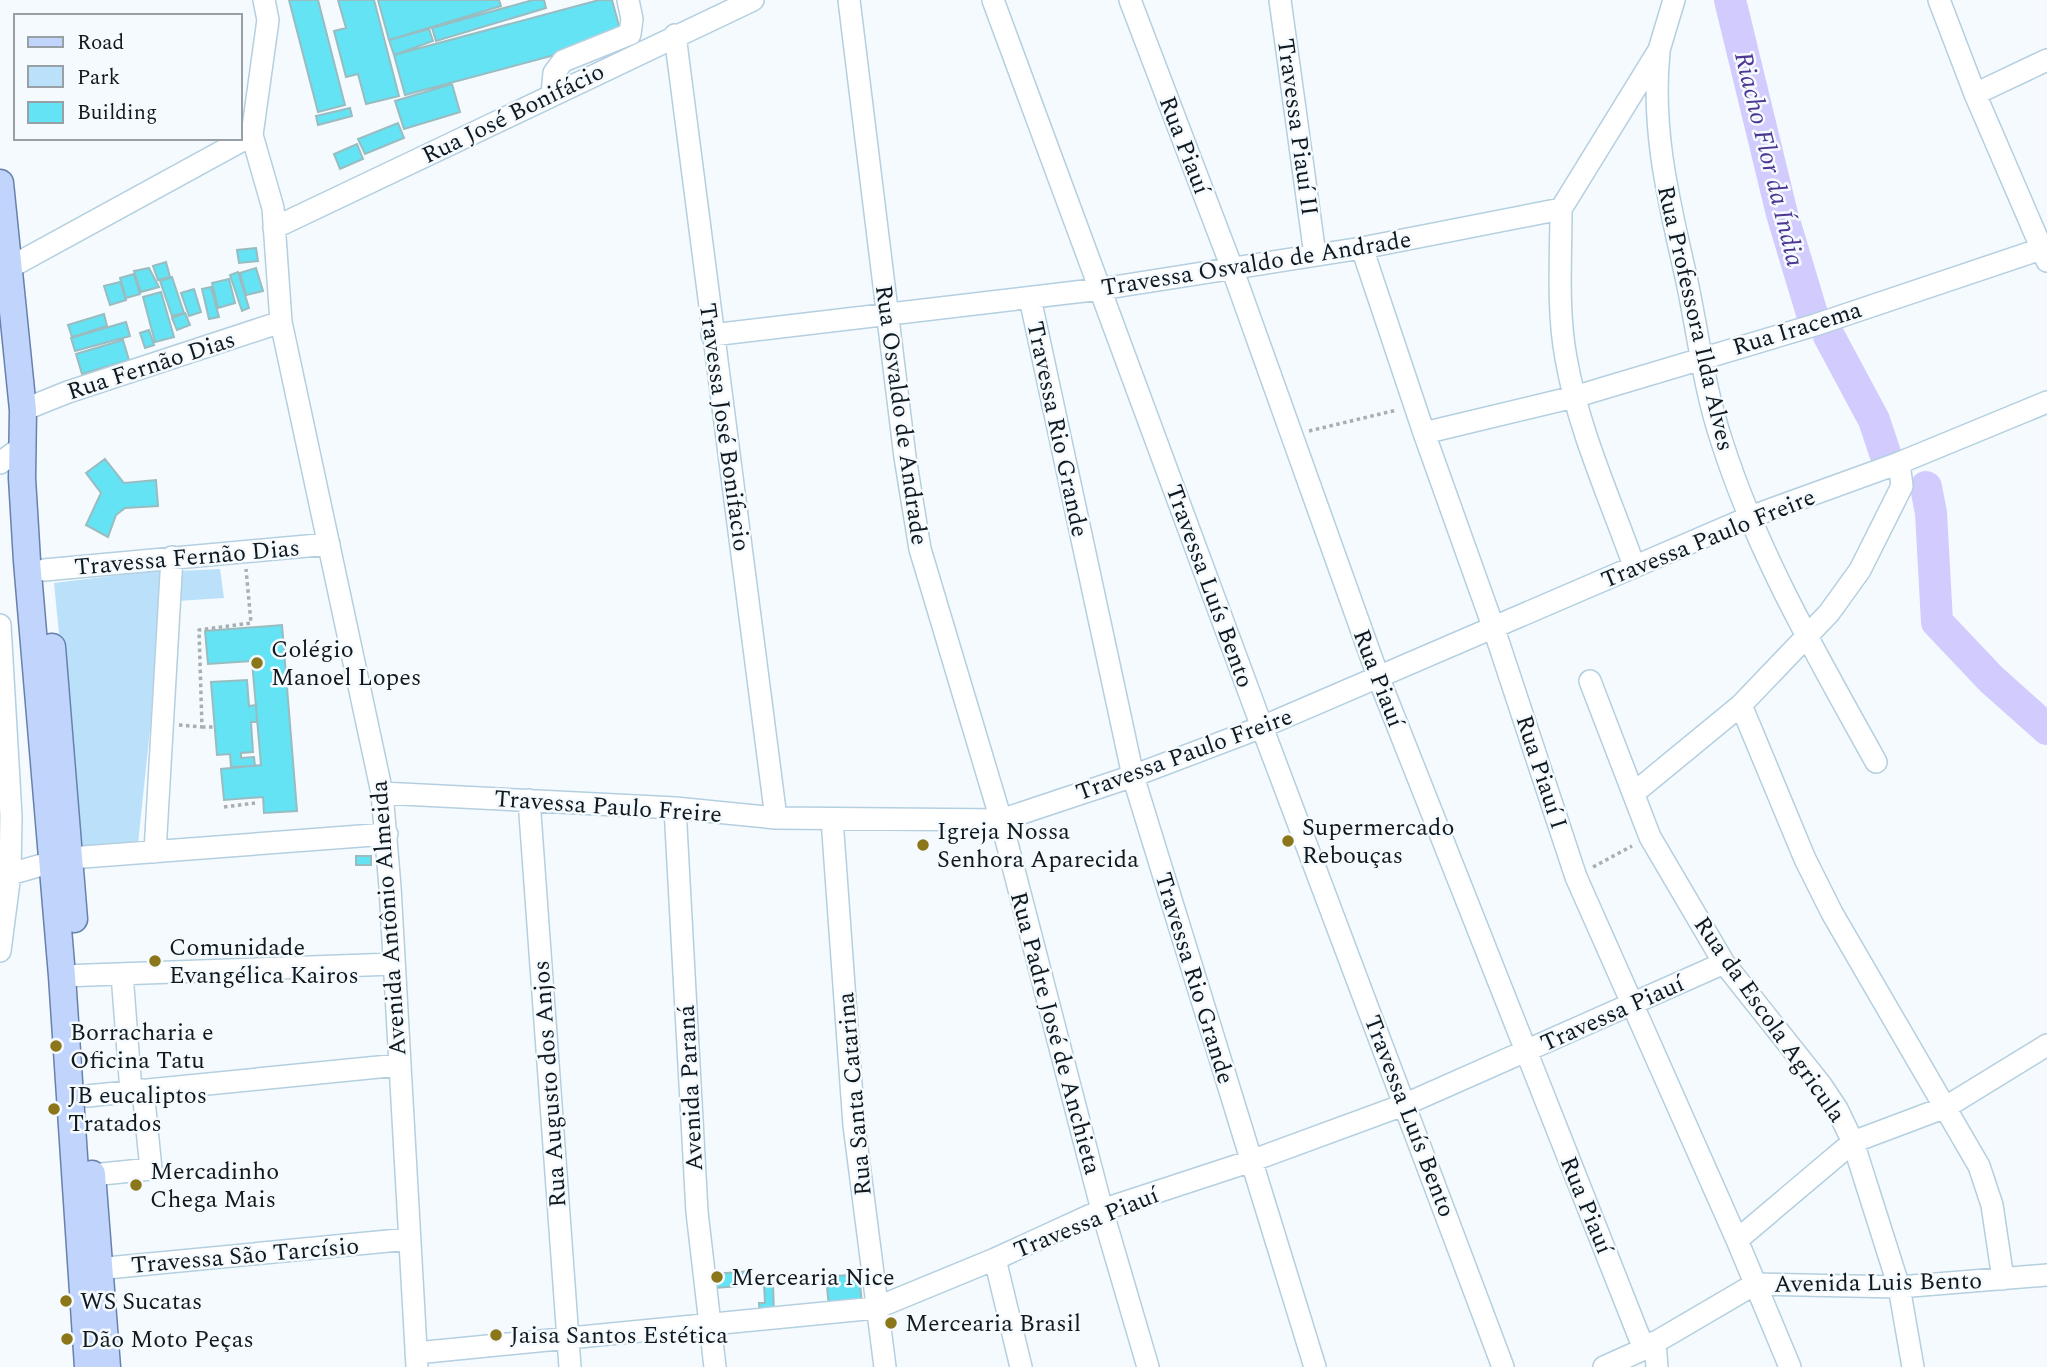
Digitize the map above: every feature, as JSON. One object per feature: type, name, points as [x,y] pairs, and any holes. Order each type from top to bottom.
[{"type":"main road","points":[[0,183],[6,269],[23,410],[27,561],[61,860]]},
{"type":"main road","points":[[23,446],[35,480],[44,570],[90,1269],[107,1367]]},
{"type":"main road","points":[[70,976],[87,1096],[92,1175],[88,1367]]},
{"type":"street","points":[[6,269],[252,135],[268,20],[264,0]]},
{"type":"street","points":[[552,94],[554,73],[564,61],[630,33],[632,19],[628,0]]},
{"type":"street","name":"Rua José Bonifácio","points":[[274,228],[753,0]]},
{"type":"street","name":"Rua Osvaldo de Andrade","points":[[849,0],[887,316],[920,549],[1001,820]]},
{"type":"street","name":"Travessa Luís Bento","points":[[993,0],[1503,1367]]},
{"type":"street","name":"Rua Piauí","points":[[1130,0],[1232,268],[1379,679],[1525,1051],[1657,1367]]},
{"type":"street","name":"Travessa Piauí II","points":[[1280,0],[1315,255]]},
{"type":"street","points":[[1634,566],[1574,397],[1565,356],[1561,295],[1561,209],[1660,50],[1674,0]]},
{"type":"street","points":[[1939,0],[1975,94],[2045,252]]},
{"type":"street","name":"Travessa José Bonifacio","points":[[675,35],[776,818]]},
{"type":"street","name":"Rua Professora Ilda Alves","points":[[1660,50],[1657,72],[1661,166],[1701,357],[1722,442],[1750,517],[1808,639],[1875,762]]},
{"type":"street","points":[[1975,94],[2047,60]]},
{"type":"street","name":"Avenida Antônio Almeida","points":[[252,135],[273,208],[281,322],[382,793],[387,834],[416,1360]]},
{"type":"street","name":"Travessa Osvaldo de Andrade","points":[[712,335],[1101,289],[1362,248],[1561,209]]},
{"type":"street","name":"Rua Piauí I","points":[[1362,248],[1494,629],[1576,877],[1630,1004],[1737,1240],[1790,1367]]},
{"type":"street","name":"Rua Iracema","points":[[1424,433],[1574,397],[2045,252]]},
{"type":"street","name":"Travessa Rio Grande","points":[[1030,298],[1133,776],[1315,1367]]},
{"type":"street","name":"Rua Fernão Dias","points":[[23,410],[68,392],[281,322]]},
{"type":"street","name":"Travessa Paulo Freire","points":[[382,793],[675,808],[776,818],[1001,820],[1133,776],[1262,727],[1379,679],[1750,517],[1899,463],[2047,402]]},
{"type":"street","points":[[0,463],[23,446]]},
{"type":"street","points":[[1634,793],[1741,705],[1808,639],[1860,570],[1880,533],[1902,486],[1899,463]]},
{"type":"street","name":"Travessa Fernão Dias","points":[[44,570],[329,544]]},
{"type":"street","points":[[155,852],[172,557]]},
{"type":"street","points":[[0,625],[11,816],[0,951]]},
{"type":"street","name":"Rua da Escola Agricula","points":[[1590,681],[1650,837],[1724,963],[1838,1109],[1853,1142],[1899,1287],[1913,1367]]},
{"type":"street","points":[[1741,705],[1816,881],[1946,1107],[1988,1187],[2003,1279]]},
{"type":"street","name":"Rua Augusto dos Anjos","points":[[529,800],[570,1367]]},
{"type":"street","name":"Avenida Paraná","points":[[675,808],[697,1212],[715,1367]]},
{"type":"street","name":"Rua Santa Catarina","points":[[832,819],[854,1125],[885,1367]]},
{"type":"street","name":"Rua Padre José de Anchieta","points":[[1001,820],[1102,1210],[1148,1367]]},
{"type":"street","points":[[5,875],[61,860],[387,834]]},
{"type":"street","name":"Travessa Piauí","points":[[416,1360],[567,1336],[876,1307],[995,1259],[1102,1210],[1251,1161],[1406,1104],[1724,963]]},
{"type":"street","points":[[70,976],[394,964]]},
{"type":"street","points":[[92,1175],[151,1168],[137,1091],[122,974]]},
{"type":"street","points":[[1737,1240],[1853,1142],[1946,1107],[2047,1045]]},
{"type":"street","points":[[87,1096],[399,1065]]},
{"type":"street","name":"Travessa São Tarcísio","points":[[90,1269],[410,1239]]},
{"type":"street","points":[[995,1259],[1021,1367]]},
{"type":"street","name":"Avenida Luis Bento","points":[[1604,1367],[1650,1346],[1755,1284],[1899,1287],[2047,1275]]},
{"type":"path","points":[[1290,435],[1415,406]]},
{"type":"path","points":[[202,727],[199,630],[251,623],[246,567]]},
{"type":"path","points":[[173,725],[214,727]]},
{"type":"path","points":[[224,807],[255,803]]},
{"type":"path","points":[[1597,864],[1650,837]]},
{"type":"green space","points":[[220,569],[224,598],[177,601],[179,571]]},
{"type":"green space","points":[[160,570],[151,720],[138,844],[80,847],[54,583]]},
{"type":"building","points":[[289,0],[318,0],[345,105],[318,112]]},
{"type":"building","points":[[338,0],[374,0],[399,96],[366,104],[358,74],[346,77],[334,31],[346,28]]},
{"type":"building","points":[[378,0],[499,0],[501,6],[389,40]]},
{"type":"building","points":[[533,0],[544,0],[546,8],[436,41],[432,28]]},
{"type":"building","points":[[599,0],[612,0],[622,37],[405,95],[394,55]]},
{"type":"building","points":[[429,29],[433,41],[394,55],[389,40]]},
{"type":"building","points":[[452,84],[460,112],[404,129],[395,101]]},
{"type":"building","points":[[350,108],[352,116],[318,125],[316,116]]},
{"type":"building","points":[[398,123],[404,138],[365,154],[358,139]]},
{"type":"building","points":[[357,144],[363,159],[340,169],[334,154]]},
{"type":"building","points":[[256,248],[258,261],[239,263],[237,250]]},
{"type":"building","points":[[166,262],[170,277],[158,280],[153,266]]},
{"type":"building","points":[[149,268],[159,287],[141,292],[134,271]]},
{"type":"building","points":[[256,268],[263,291],[246,295],[240,273]]},
{"type":"building","points":[[238,272],[249,308],[242,311],[230,275]]},
{"type":"building","points":[[134,274],[140,294],[126,298],[120,278]]},
{"type":"building","points":[[172,277],[184,313],[172,316],[160,281]]},
{"type":"building","points":[[229,279],[235,303],[218,308],[212,283]]},
{"type":"building","points":[[120,282],[126,300],[110,305],[104,286]]},
{"type":"building","points":[[211,287],[219,317],[209,319],[202,289]]},
{"type":"building","points":[[194,289],[201,312],[189,316],[181,293]]},
{"type":"building","points":[[161,292],[174,337],[155,342],[143,297]]},
{"type":"building","points":[[185,313],[190,325],[177,330],[172,318]]},
{"type":"building","points":[[104,314],[107,326],[72,337],[68,325]]},
{"type":"building","points":[[126,322],[130,336],[75,351],[71,338]]},
{"type":"building","points":[[149,330],[154,345],[145,348],[140,333]]},
{"type":"building","points":[[123,340],[129,360],[82,374],[76,354]]},
{"type":"building","points":[[105,459],[124,483],[156,480],[158,506],[125,508],[116,515],[108,537],[86,525],[101,493],[86,473]]},
{"type":"building","points":[[282,625],[297,811],[264,813],[263,797],[224,800],[221,769],[261,765],[252,661],[208,664],[205,631]]},
{"type":"building","points":[[247,680],[249,706],[256,705],[257,722],[251,722],[253,752],[241,753],[241,758],[254,757],[255,766],[231,767],[230,754],[217,755],[211,682]]},
{"type":"building","points":[[356,856],[371,856],[371,865],[356,865]]},
{"type":"building","points":[[751,1271],[752,1285],[715,1288],[714,1274]]},
{"type":"building","points":[[859,1274],[862,1304],[829,1307],[826,1277]]},
{"type":"building","points":[[773,1283],[774,1316],[760,1317],[759,1303],[765,1303],[764,1284]]},
{"type":"waterway","name":"Riacho Flor da Índia","points":[[1730,0],[1782,214],[1813,317]]},
{"type":"waterway","name":"Riacho Flor da Índia","points":[[1829,336],[1874,420],[1885,453]]},
{"type":"waterway","name":"Riacho Flor da Índia","points":[[1926,487],[1931,513],[1937,622],[1991,679],[2047,729]]},
{"type":"place","name":"Colégio Manoel Lopes","points":[[257,663]]},
{"type":"place","name":"Supermercado Rebouças","points":[[1288,841]]},
{"type":"place","name":"Igreja Nossa Senhora Aparecida","points":[[923,845]]},
{"type":"place","name":"Comunidade Evangélica Kairos","points":[[155,961]]},
{"type":"place","name":"Borracharia e Oficina Tatu","points":[[56,1046]]},
{"type":"place","name":"JB eucaliptos Tratados","points":[[54,1109]]},
{"type":"place","name":"Mercadinho Chega Mais","points":[[136,1185]]},
{"type":"place","name":"Mercearia Nice","points":[[717,1277]]},
{"type":"place","name":"WS Sucatas","points":[[66,1301]]},
{"type":"place","name":"Mercearia Brasil","points":[[891,1323]]},
{"type":"place","name":"Jaisa Santos Estética","points":[[496,1335]]},
{"type":"place","name":"Dão Moto Peças","points":[[67,1339]]}]
